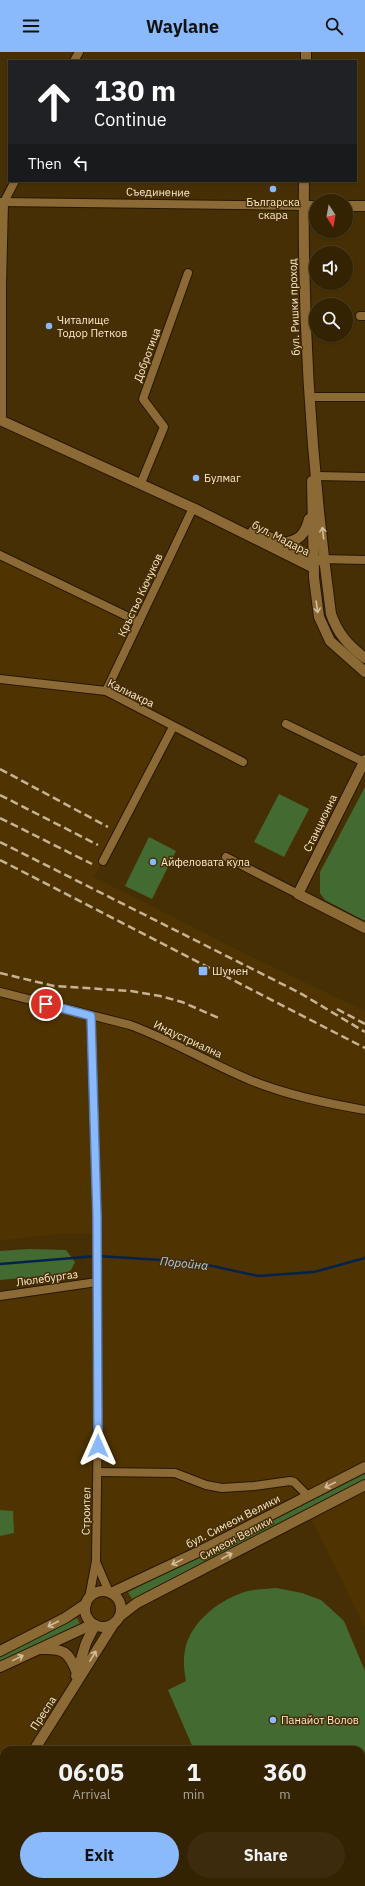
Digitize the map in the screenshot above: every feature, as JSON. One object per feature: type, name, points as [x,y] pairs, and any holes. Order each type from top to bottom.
[{"type":"main road","name":"бул. Ришки проход","points":[[304,182],[304,303],[317,476],[320,565]]},
{"type":"main road","name":"Съединение","points":[[304,206],[309,206]]},
{"type":"main road","points":[[353,206],[365,206]]},
{"type":"main road","name":"бул. Мадара","points":[[1,421],[320,565]]},
{"type":"main road","name":"бул. Ришки проход","points":[[313,431],[311,508],[320,565]]},
{"type":"main road","name":"бул. Мадара","points":[[193,508],[282,543],[320,565]]},
{"type":"main road","points":[[282,543],[293,541],[304,533],[311,508]]},
{"type":"main road","points":[[320,565],[331,614],[336,629],[346,642],[365,658]]},
{"type":"main road","name":"бул. Мадара","points":[[320,565],[319,617],[324,631],[340,651],[365,672]]},
{"type":"main road","name":"Станционна","points":[[298,894],[365,762]]},
{"type":"main road","points":[[298,894],[365,928]]},
{"type":"main road","name":"бул. Симеон Велики","points":[[110,1593],[198,1552],[365,1467]]},
{"type":"main road","name":"Симеон Велики","points":[[117,1619],[137,1604],[365,1485]]},
{"type":"main road","points":[[0,1651],[65,1618],[98,1592],[110,1593],[120,1603],[117,1619],[105,1627],[94,1625],[35,1650],[0,1667]]},
{"type":"main road","points":[[87,1601],[86,1615],[94,1625]]},
{"type":"main road","name":"Преспа","points":[[37,1746],[117,1619]]},
{"type":"main road","points":[[72,1690],[86,1643],[94,1625]]},
{"type":"main road","points":[[35,1650],[53,1648],[62,1650],[71,1657],[77,1673]]},
{"type":"street","points":[[1,421],[2,202],[13,182]]},
{"type":"street","name":"Съединение","points":[[2,202],[304,206]]},
{"type":"street","name":"Добротица","points":[[141,483],[164,427],[143,399],[188,273]]},
{"type":"street","points":[[310,397],[365,397]]},
{"type":"street","points":[[317,476],[365,477]]},
{"type":"street","name":"Кръстьо Кючуков","points":[[106,691],[193,508]]},
{"type":"street","points":[[0,555],[139,622]]},
{"type":"street","points":[[320,565],[365,560]]},
{"type":"street","name":"Калиакра","points":[[0,679],[106,691],[243,762]]},
{"type":"street","points":[[286,724],[365,762]]},
{"type":"street","points":[[103,861],[174,727]]},
{"type":"street","points":[[226,857],[298,894]]},
{"type":"street","name":"Индустриална","points":[[0,992],[130,1025],[150,1032],[249,1080],[281,1092],[318,1102],[365,1110]]},
{"type":"street","name":"Строител","points":[[91,1016],[97,1234],[98,1472],[96,1561]]},
{"type":"street","name":"Люлебургаз","points":[[0,1296],[97,1282]]},
{"type":"street","points":[[98,1472],[175,1473],[189,1480],[222,1488],[254,1486],[290,1481],[294,1482],[308,1496]]},
{"type":"street","points":[[96,1561],[110,1593]]},
{"type":"street","points":[[87,1601],[96,1561]]},
{"type":"shaded area","points":[[0,555],[139,622],[106,691],[173,727],[94,877],[250,956],[365,1011],[365,1628],[309,1514],[121,1612],[117,1620],[105,1627],[87,1627],[36,1649],[62,1650],[77,1673],[36,1746],[0,1746],[0,1296],[97,1282],[97,1234],[57,1234],[0,1241]]},
{"type":"green space","points":[[365,787],[365,921],[325,900],[320,893],[320,872]]},
{"type":"green space","points":[[279,794],[309,809],[284,857],[254,842]]},
{"type":"green space","points":[[149,837],[176,851],[152,899],[125,886]]},
{"type":"green space","points":[[29,1249],[66,1250],[75,1262],[71,1270],[63,1274],[0,1280],[0,1251]]},
{"type":"green space","points":[[365,1472],[365,1481],[132,1599],[128,1592]]},
{"type":"green space","points":[[0,1510],[13,1511],[14,1533],[0,1536]]},
{"type":"green space","name":"Панайот Волов","points":[[276,1588],[302,1593],[321,1600],[344,1621],[365,1671],[365,1746],[192,1746],[168,1690],[186,1681],[184,1669],[185,1650],[193,1630],[200,1621],[227,1599],[251,1590]]},
{"type":"green space","points":[[77,1618],[80,1624],[0,1664],[0,1657]]},
{"type":"waterway","name":"Поройна","points":[[0,1264],[97,1256],[194,1262],[258,1276],[314,1272],[365,1258]]},
{"type":"railway","points":[[0,769],[108,827]]},
{"type":"railway","points":[[0,795],[98,845]]},
{"type":"railway","points":[[0,818],[92,864]]},
{"type":"railway","points":[[0,842],[300,993],[365,1032]]},
{"type":"railway","points":[[0,860],[365,1048]]},
{"type":"railway","points":[[0,973],[54,986],[131,991],[160,996],[182,1002],[221,1019]]},
{"type":"railway","points":[[337,1009],[365,1024]]},
{"type":"place","name":"Българска скара","points":[[273,189]]},
{"type":"place","name":"Читалище Тодор Петков","points":[[49,326]]},
{"type":"place","name":"Булмаг","points":[[196,478]]},
{"type":"place","name":"Айфеловата кула","points":[[153,862]]},
{"type":"place","name":"Шумен","points":[[203,971]]},
{"type":"place","name":"Панайот Волов","points":[[273,1720]]},
{"type":"route","points":[[46,1004],[91,1016],[97,1217],[98,1446]]}]
